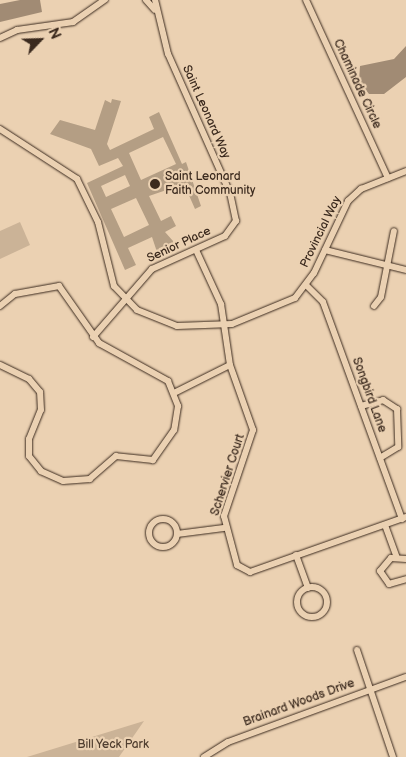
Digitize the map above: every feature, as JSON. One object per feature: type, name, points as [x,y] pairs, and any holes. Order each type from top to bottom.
[{"type":"street","points":[[0,38],[72,22],[105,0]]},
{"type":"street","name":"Saint Leonard Way","points":[[146,0],[155,10]]},
{"type":"street","name":"Saint Leonard Way","points":[[155,0],[155,10],[176,74],[235,206],[236,222]]},
{"type":"street","name":"Chaminade Circle","points":[[306,0],[388,178]]},
{"type":"street","points":[[0,129],[77,179],[98,222],[108,274],[124,298]]},
{"type":"street","name":"Provincial Way","points":[[124,298],[151,317],[177,326],[223,325],[281,305],[306,285],[348,201],[361,189],[406,171]]},
{"type":"street","name":"Senior Place","points":[[93,336],[124,298],[152,269],[225,236],[236,222]]},
{"type":"street","points":[[374,306],[381,297],[394,231]]},
{"type":"street","name":"Schervier Court","points":[[196,250],[221,304],[230,365],[253,436],[226,510],[224,528],[243,570],[296,555],[404,518]]},
{"type":"street","points":[[325,250],[406,270]]},
{"type":"street","name":"Songbird Lane","points":[[306,285],[324,302],[380,458],[404,518]]},
{"type":"street","points":[[0,306],[15,294],[59,286],[93,336],[105,348],[162,376],[176,392],[177,420],[158,456],[142,462],[116,456],[90,479],[69,483],[32,463],[28,446],[41,410],[40,392],[29,379],[0,365]]},
{"type":"street","points":[[176,392],[230,365]]},
{"type":"street","points":[[361,406],[383,400],[397,409],[398,446],[380,458]]},
{"type":"street","points":[[177,534],[169,520],[157,520],[151,525],[150,541],[168,547],[177,534],[224,528]]},
{"type":"street","points":[[385,525],[396,556]]},
{"type":"street","points":[[296,555],[308,588]]},
{"type":"street","points":[[406,559],[396,556],[383,563],[380,576],[389,584],[406,579]]},
{"type":"street","points":[[308,588],[320,590],[327,600],[324,612],[309,617],[297,603],[308,588]]},
{"type":"street","points":[[357,650],[393,757]]},
{"type":"street","name":"Brainard Woods Drive","points":[[204,757],[228,742],[406,677]]},
{"type":"green space","points":[[20,222],[30,245],[0,259],[0,231]]},
{"type":"green space","name":"Bill Yeck Park","points":[[144,721],[119,757],[27,757]]},
{"type":"shaded area","points":[[20,0],[40,0],[42,12],[0,22],[0,4]]},
{"type":"shaded area","points":[[406,46],[406,77],[384,94],[369,94],[359,81],[360,66],[394,59]]},
{"type":"building","name":"Saint Leonard Faith Community","points":[[112,99],[121,101],[107,144],[110,150],[154,129],[149,117],[159,112],[182,164],[186,162],[201,206],[195,209],[184,184],[149,196],[161,221],[171,216],[176,226],[165,232],[173,241],[172,250],[157,252],[152,237],[128,248],[136,265],[125,270],[87,183],[123,166],[118,158],[99,166],[91,149],[50,134],[60,120],[95,130],[105,100],[111,103]],"holes":[[[163,137],[176,164],[141,180],[129,153]],[[125,175],[130,186],[106,197],[101,186]],[[136,198],[149,225],[124,237],[111,209]]]},
{"type":"place","name":"Saint Leonard Faith Community","points":[[155,184]]}]
